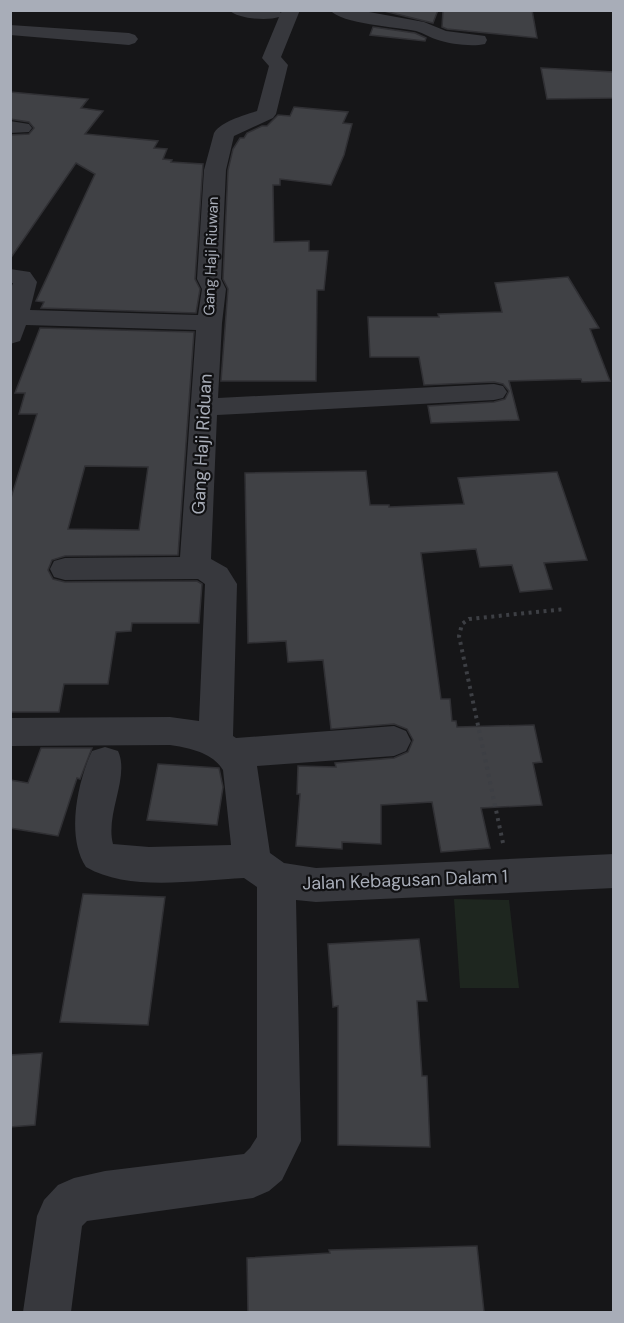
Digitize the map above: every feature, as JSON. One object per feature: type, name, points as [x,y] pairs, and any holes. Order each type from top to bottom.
[{"type":"street","points":[[237,10],[282,12]]},
{"type":"street","points":[[338,10],[360,17],[424,27],[436,24],[442,36],[478,40]]},
{"type":"street","name":"Gang Haji Riuwan","points":[[209,323],[214,289],[209,279],[212,212],[220,147],[224,133],[266,114],[279,65],[271,58],[282,12]]},
{"type":"street","points":[[10,30],[129,39]]},
{"type":"street","points":[[10,276],[22,277],[25,282],[13,327],[209,323]]},
{"type":"street","name":"Gang Haji Riduan","points":[[201,568],[195,563],[209,323]]},
{"type":"street","points":[[205,407],[494,392]]},
{"type":"street","points":[[65,569],[201,568],[214,573],[219,578],[221,584],[223,748]]},
{"type":"street","points":[[10,732],[170,731],[198,735],[223,748],[240,768],[264,869],[279,1141],[266,1164],[253,1175],[105,1194],[74,1201],[60,1216],[46,1312]]},
{"type":"street","points":[[223,748],[394,741]]},
{"type":"street","name":"Jalan Kebagusan Dalam 1","points":[[105,762],[93,833],[94,846],[100,857],[114,862],[264,869],[293,884],[316,885],[614,871]]},
{"type":"path","points":[[510,876],[459,636],[462,624],[469,619],[565,609]]},
{"type":"shaded area","points":[[454,899],[509,900],[519,988],[460,988]]},
{"type":"building","points":[[380,10],[438,10],[433,23]]},
{"type":"building","points":[[443,10],[532,10],[537,38],[447,29],[442,27]]},
{"type":"building","points":[[373,27],[415,33],[426,38],[425,41],[370,35]]},
{"type":"building","points":[[541,68],[614,72],[614,98],[547,99]]},
{"type":"building","points":[[10,92],[88,99],[81,108],[103,111],[85,134],[158,141],[154,148],[167,149],[163,159],[172,160],[171,162],[203,164],[195,279],[200,289],[196,313],[41,308],[44,302],[36,301],[95,174],[76,163],[10,259],[10,135],[29,134],[34,128],[29,122],[10,119]]},
{"type":"building","points":[[294,107],[348,112],[343,123],[352,124],[344,155],[331,185],[280,179],[280,185],[273,185],[274,242],[309,241],[309,251],[328,251],[324,290],[317,290],[316,381],[221,381],[228,289],[223,279],[228,170],[233,149],[240,138],[244,138],[247,133],[267,126],[278,115],[290,116]]},
{"type":"building","points":[[568,277],[599,328],[590,329],[610,381],[582,382],[581,379],[509,381],[519,420],[431,423],[428,406],[494,402],[505,399],[509,391],[503,384],[494,382],[424,385],[419,357],[370,357],[368,317],[439,317],[438,314],[502,312],[495,283]]},
{"type":"building","points":[[40,328],[194,332],[178,555],[65,556],[52,560],[48,570],[53,579],[65,582],[197,581],[202,584],[199,623],[132,623],[131,631],[116,632],[108,684],[64,684],[59,712],[10,712],[10,501],[37,414],[19,414],[25,393],[15,393]],"holes":[[[85,466],[148,467],[139,530],[68,529]]]},
{"type":"building","points":[[366,471],[370,505],[389,505],[389,507],[464,504],[458,478],[557,472],[587,560],[544,563],[552,589],[520,592],[512,565],[480,567],[476,549],[421,553],[441,699],[450,699],[452,721],[456,721],[457,727],[534,725],[542,762],[533,763],[542,805],[481,808],[490,848],[441,852],[432,802],[381,805],[381,844],[342,842],[342,849],[296,846],[300,794],[297,794],[298,766],[336,767],[335,763],[394,758],[408,752],[413,740],[407,729],[394,724],[331,729],[323,660],[288,662],[286,641],[248,643],[245,473]]},
{"type":"building","points":[[41,748],[92,748],[80,779],[77,778],[58,836],[10,828],[10,780],[28,783]]},
{"type":"building","points":[[158,764],[219,768],[223,787],[217,825],[147,820]]},
{"type":"building","points":[[83,894],[165,897],[148,1025],[60,1022]]},
{"type":"building","points":[[419,939],[427,1001],[417,1001],[422,1076],[427,1076],[430,1147],[338,1145],[338,1006],[333,1007],[328,944]]},
{"type":"building","points":[[42,1053],[35,1125],[10,1127],[10,1055]]},
{"type":"building","points":[[477,1246],[484,1312],[248,1312],[247,1258],[330,1253],[329,1250]]}]
